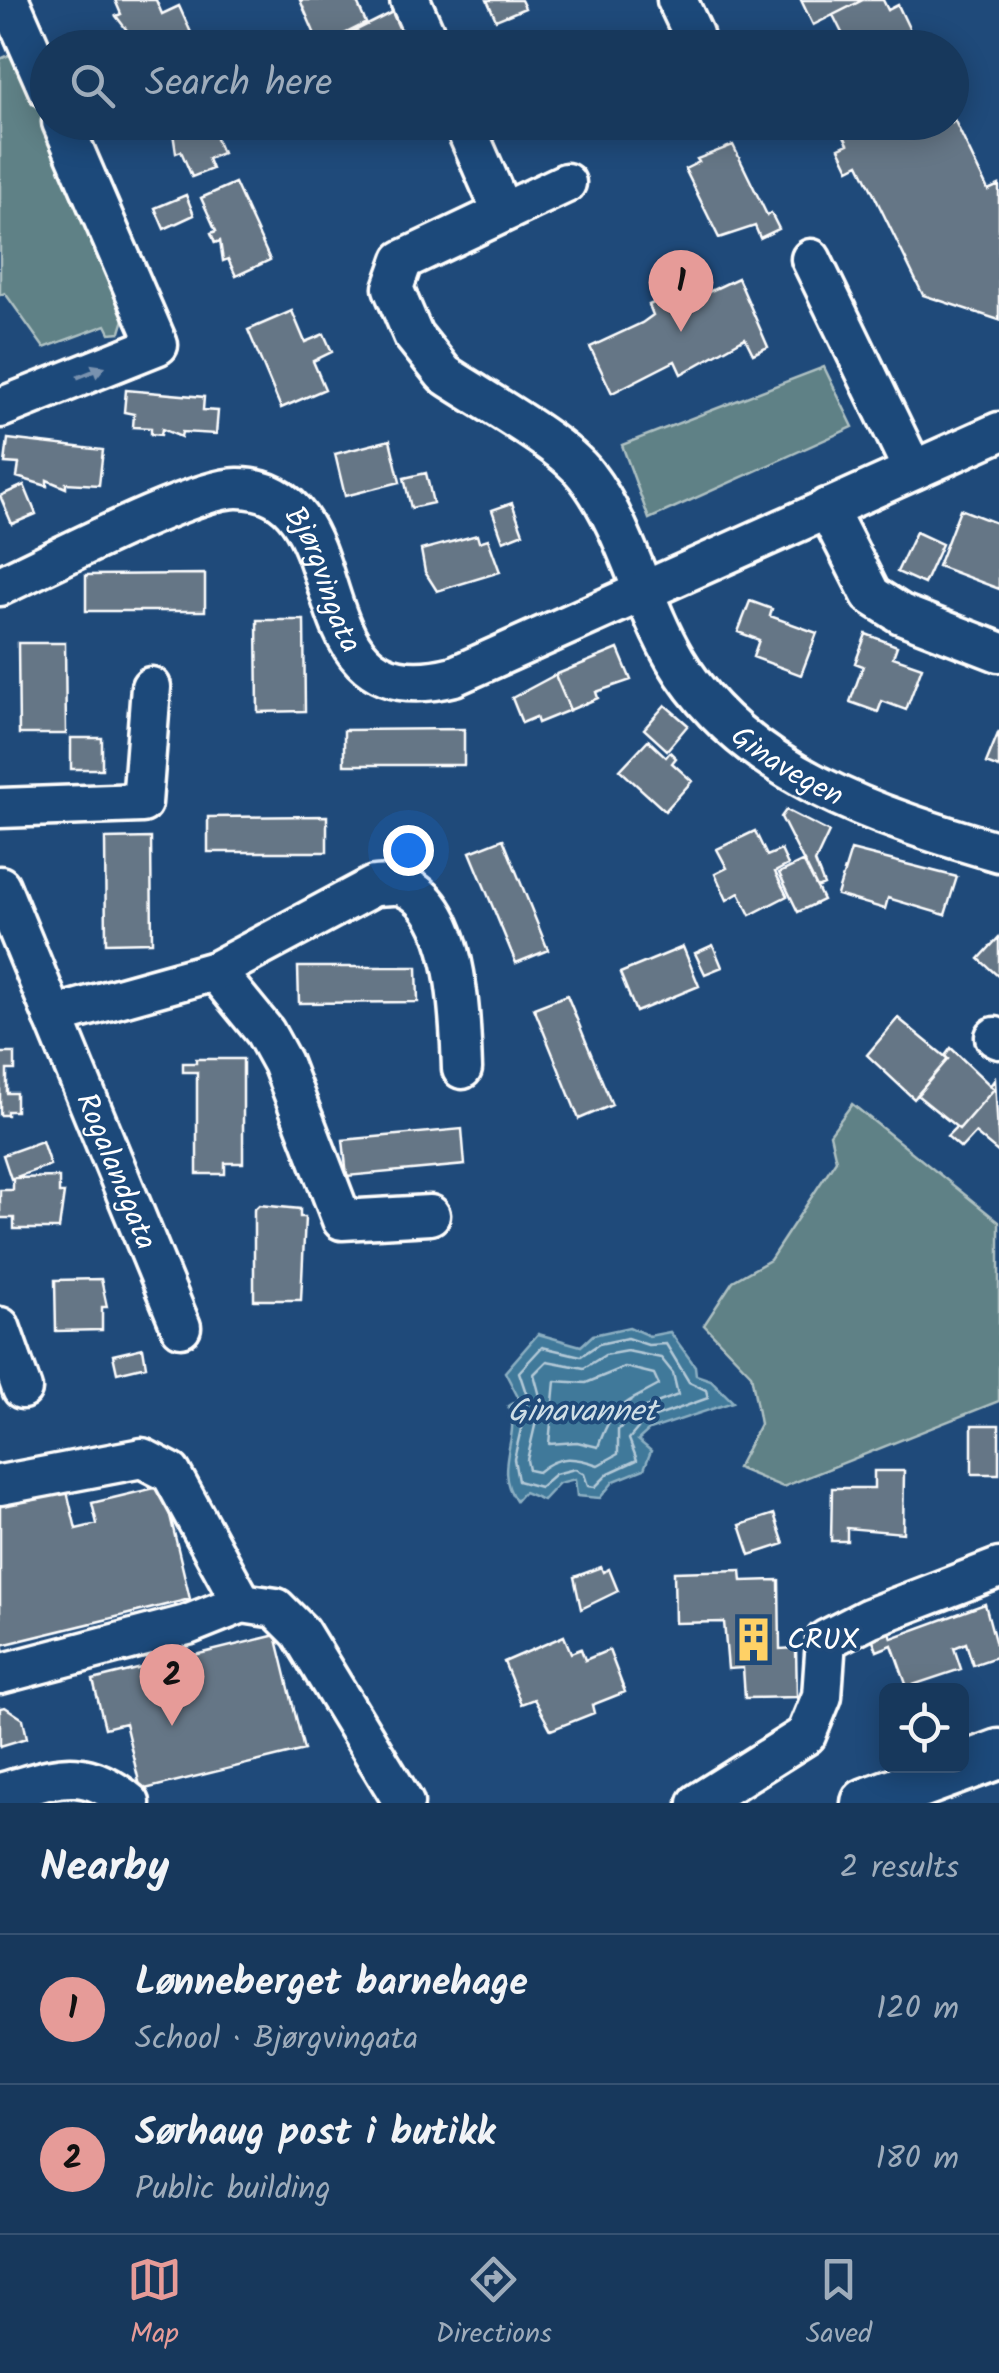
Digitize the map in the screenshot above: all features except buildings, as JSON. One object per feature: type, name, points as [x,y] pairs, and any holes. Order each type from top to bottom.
[{"type":"main road","points":[[866,1803],[999,1754]]},
{"type":"street","points":[[9,0],[30,48]]},
{"type":"street","points":[[410,0],[422,30]]},
{"type":"street","points":[[676,0],[691,30]]},
{"type":"street","points":[[0,408],[158,345],[70,140]]},
{"type":"street","points":[[471,140],[502,211]]},
{"type":"street","points":[[566,183],[403,260],[393,288],[426,356],[444,374],[584,472],[642,591]]},
{"type":"street","points":[[811,259],[913,470]]},
{"type":"street","name":"Bjørgvingata","points":[[0,586],[215,490],[256,489],[293,513],[324,571],[357,659],[376,674],[402,684],[454,676],[999,432]]},
{"type":"street","points":[[828,508],[871,595],[901,614],[999,652]]},
{"type":"street","name":"Ginavegen","points":[[642,591],[676,660],[718,714],[782,765],[854,806],[999,852]]},
{"type":"street","points":[[0,808],[142,803],[152,687]]},
{"type":"street","points":[[53,1016],[214,971],[374,886],[401,884],[420,896],[446,940],[458,980],[462,1068]]},
{"type":"street","name":"Rogalandgata","points":[[0,886],[181,1327]]},
{"type":"street","points":[[214,971],[265,1032],[282,1063],[342,1220],[430,1215]]},
{"type":"street","points":[[0,1326],[22,1389]]},
{"type":"street","points":[[0,1484],[142,1458],[171,1473],[242,1603]]},
{"type":"street","points":[[698,1803],[806,1734],[822,1696],[826,1640],[869,1618],[999,1568]]},
{"type":"street","points":[[0,1674],[187,1624],[242,1603],[276,1608],[300,1632],[404,1803]]},
{"type":"street","points":[[0,1793],[74,1774],[106,1783],[130,1803]]},
{"type":"green space","points":[[23,49],[30,66],[30,140],[56,140],[130,299],[120,332],[110,333],[106,325],[44,348],[5,293],[0,295],[0,59]]},
{"type":"green space","points":[[824,367],[853,427],[649,519],[622,445]]},
{"type":"green space","points":[[852,1104],[999,1222],[999,1401],[783,1487],[737,1468],[760,1424],[751,1374],[704,1325],[733,1281],[770,1260],[836,1160],[830,1134]]},
{"type":"water","name":"Ginavannet","points":[[629,1327],[649,1336],[670,1332],[695,1366],[696,1375],[711,1380],[733,1402],[649,1430],[638,1440],[651,1451],[644,1469],[614,1481],[600,1498],[577,1496],[575,1479],[559,1483],[543,1500],[524,1492],[516,1501],[509,1488],[506,1463],[512,1429],[508,1406],[519,1399],[505,1372],[538,1334],[581,1346],[593,1335]]},
{"type":"place","name":"Lønneberget barnehage","points":[[681,332]]},
{"type":"place","name":"CRUX","points":[[754,1639]]},
{"type":"place","name":"Sørhaug post i butikk","points":[[172,1726]]}]
